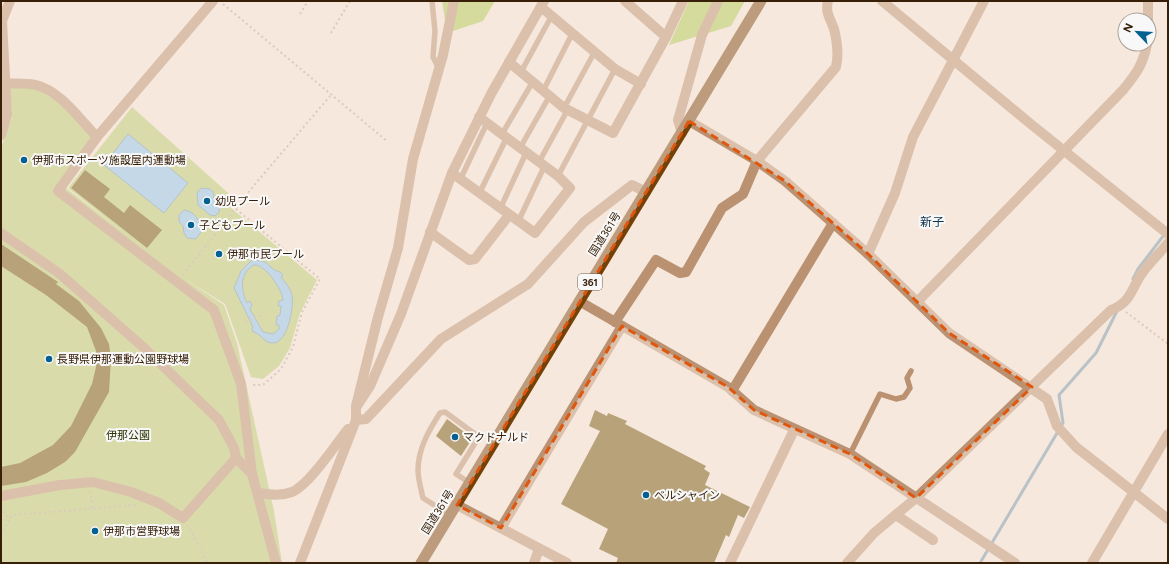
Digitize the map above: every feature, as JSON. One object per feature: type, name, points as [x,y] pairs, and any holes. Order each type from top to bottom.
[{"type":"highway","name":"国道361号","points":[[421,563],[451,516],[579,301],[761,1]]},
{"type":"street","points":[[1,135],[7,115],[4,83],[2,21],[10,1]]},
{"type":"street","points":[[213,1],[97,137],[58,191],[214,310],[241,384],[252,474],[259,493],[276,563]]},
{"type":"street","points":[[300,563],[356,420],[356,406],[378,317],[398,248],[413,159],[452,19],[454,1]]},
{"type":"street","points":[[625,1],[666,37]]},
{"type":"street","points":[[509,62],[532,83],[565,109],[613,133],[666,37],[683,1]]},
{"type":"street","points":[[682,133],[678,120],[702,35],[718,1]]},
{"type":"street","points":[[500,528],[656,260],[680,274],[686,272],[722,208],[743,194],[757,161],[836,67],[839,55],[834,29],[826,9],[828,1]]},
{"type":"street","points":[[882,1],[1064,151],[1166,230]]},
{"type":"street","points":[[868,254],[895,193],[913,137],[984,1]]},
{"type":"street","points":[[1148,1],[1148,12]]},
{"type":"street","points":[[356,406],[370,386],[401,314],[452,173],[483,120],[509,62],[542,4],[551,17],[594,53],[615,69],[640,84]]},
{"type":"street","points":[[918,301],[1123,90],[1138,72],[1143,62],[1145,52]]},
{"type":"street","points":[[4,83],[34,84],[46,88],[59,98],[97,137]]},
{"type":"street","points":[[452,173],[534,233],[570,188],[558,176],[483,120]]},
{"type":"street","points":[[688,121],[757,161],[785,181],[868,254],[918,301],[949,334],[1047,399],[1059,428],[1076,447],[1168,519]]},
{"type":"street","points":[[259,493],[276,496],[294,492],[307,481],[356,420],[366,419],[441,339],[528,284],[584,222],[632,186],[646,192]]},
{"type":"street","points":[[430,232],[468,260],[475,259],[509,215]]},
{"type":"street","points":[[732,390],[833,224]]},
{"type":"street","points":[[1,233],[60,274],[142,346],[219,420],[234,448],[236,458],[252,474]]},
{"type":"street","points":[[847,563],[874,533],[916,498],[1127,300],[1142,272],[1168,243]]},
{"type":"street","points":[[579,301],[732,390],[754,410],[794,430],[850,454],[1015,563]]},
{"type":"street","points":[[730,563],[794,430]]},
{"type":"street","points":[[1092,563],[1168,434]]},
{"type":"street","points":[[1,496],[60,485],[94,482],[131,492],[159,503],[182,518],[236,458]]},
{"type":"street","points":[[457,505],[566,563]]},
{"type":"street","points":[[896,515],[933,540]]},
{"type":"street","points":[[534,563],[539,549]]},
{"type":"lane","points":[[432,1],[435,31],[434,57],[439,69]]},
{"type":"lane","points":[[521,72],[551,17]]},
{"type":"lane","points":[[500,208],[572,34]]},
{"type":"lane","points":[[518,222],[565,109],[594,53]]},
{"type":"lane","points":[[558,176],[615,69]]},
{"type":"lane","points":[[479,194],[504,136],[532,83]]},
{"type":"lane","points":[[460,180],[483,120]]},
{"type":"lane","points":[[850,454],[880,394],[896,399],[904,397],[910,388],[907,378],[911,371]]},
{"type":"lane","points":[[451,516],[423,498],[418,470],[420,453],[427,432],[440,413],[445,412],[475,434],[476,440],[456,474],[470,483]]},
{"type":"path","points":[[219,1],[330,96],[388,142]]},
{"type":"path","points":[[300,14],[308,1]]},
{"type":"path","points":[[331,33],[350,1]]},
{"type":"path","points":[[177,282],[330,96]]},
{"type":"path","points":[[236,209],[320,279],[302,312],[293,347],[281,369],[263,385],[241,384]]},
{"type":"path","points":[[1118,307],[1168,344]]},
{"type":"path","points":[[244,322],[262,315]]},
{"type":"path","points":[[89,482],[93,508]]},
{"type":"path","points":[[1,535],[12,515],[140,505]]},
{"type":"path","points":[[1,507],[9,519]]},
{"type":"path","points":[[182,518],[198,543],[207,563]]},
{"type":"highlighted area","points":[[689,121],[785,181],[868,254],[949,333],[1032,387],[916,498],[850,454],[754,410],[728,387],[622,326],[501,528],[457,505]]},
{"type":"green space","points":[[442,1],[495,1],[483,21],[447,33]]},
{"type":"green space","points":[[689,1],[745,1],[731,26],[669,45]]},
{"type":"green space","name":"伊那公園","points":[[10,86],[45,90],[100,141],[66,188],[126,234],[68,188],[132,107],[237,201],[231,208],[317,280],[300,313],[290,348],[279,366],[263,379],[251,377],[225,304],[185,279],[224,305],[237,343],[274,511],[282,563],[1,563],[1,148],[12,117]]},
{"type":"water","points":[[128,134],[188,183],[164,213],[104,165]]},
{"type":"water","name":"幼児プール","points":[[201,188],[210,189],[213,192],[214,199],[220,206],[219,212],[215,216],[210,215],[198,205],[197,193]]},
{"type":"water","name":"子どもプール","points":[[184,210],[192,213],[200,224],[201,232],[196,239],[187,238],[184,233],[183,226],[179,222],[179,215]]},
{"type":"water","points":[[252,260],[258,260],[266,263],[283,275],[281,277],[291,293],[292,308],[289,323],[279,341],[274,343],[268,342],[253,332],[253,327],[234,288],[241,271]],"holes":[[[254,265],[263,268],[268,273],[282,295],[283,300],[279,301],[278,306],[281,306],[280,315],[277,316],[276,325],[279,325],[279,329],[273,334],[263,332],[250,309],[252,305],[250,301],[247,303],[243,293],[243,282],[246,273],[249,268]]]},
{"type":"building","points":[[85,170],[110,189],[104,197],[124,213],[130,205],[162,230],[147,248],[71,188]]},
{"type":"building","points":[[1,244],[58,282],[56,284],[79,301],[101,328],[109,344],[111,359],[109,392],[75,452],[65,462],[47,473],[26,482],[1,486],[1,467],[20,463],[53,445],[71,426],[92,384],[96,367],[96,351],[87,327],[46,295],[1,266]]},
{"type":"building","name":"ベルシャイン","points":[[595,410],[607,416],[608,413],[627,421],[625,424],[706,466],[704,469],[710,473],[705,485],[750,507],[744,518],[738,515],[729,537],[726,535],[714,563],[616,563],[618,558],[599,549],[608,529],[561,504],[600,431],[589,426]]},
{"type":"building","name":"マクドナルド","points":[[447,419],[472,439],[461,456],[436,436]]},
{"type":"waterway","points":[[1133,279],[1138,269],[1164,235]]},
{"type":"waterway","points":[[980,563],[1063,423],[1059,395],[1096,353],[1117,311]]},
{"type":"place","name":"伊那市スポーツ施設屋内運動場","points":[[24,160]]},
{"type":"place","name":"幼児プール","points":[[207,201]]},
{"type":"place","name":"子どもプール","points":[[191,225]]},
{"type":"place","name":"伊那市民プール","points":[[219,254]]},
{"type":"place","name":"長野県伊那運動公園野球場","points":[[49,359]]},
{"type":"place","name":"マクドナルド","points":[[455,437]]},
{"type":"place","name":"ベルシャイン","points":[[646,495]]},
{"type":"place","name":"伊那市営野球場","points":[[95,531]]},
{"type":"district","name":"新子","points":[[932,222]]}]
